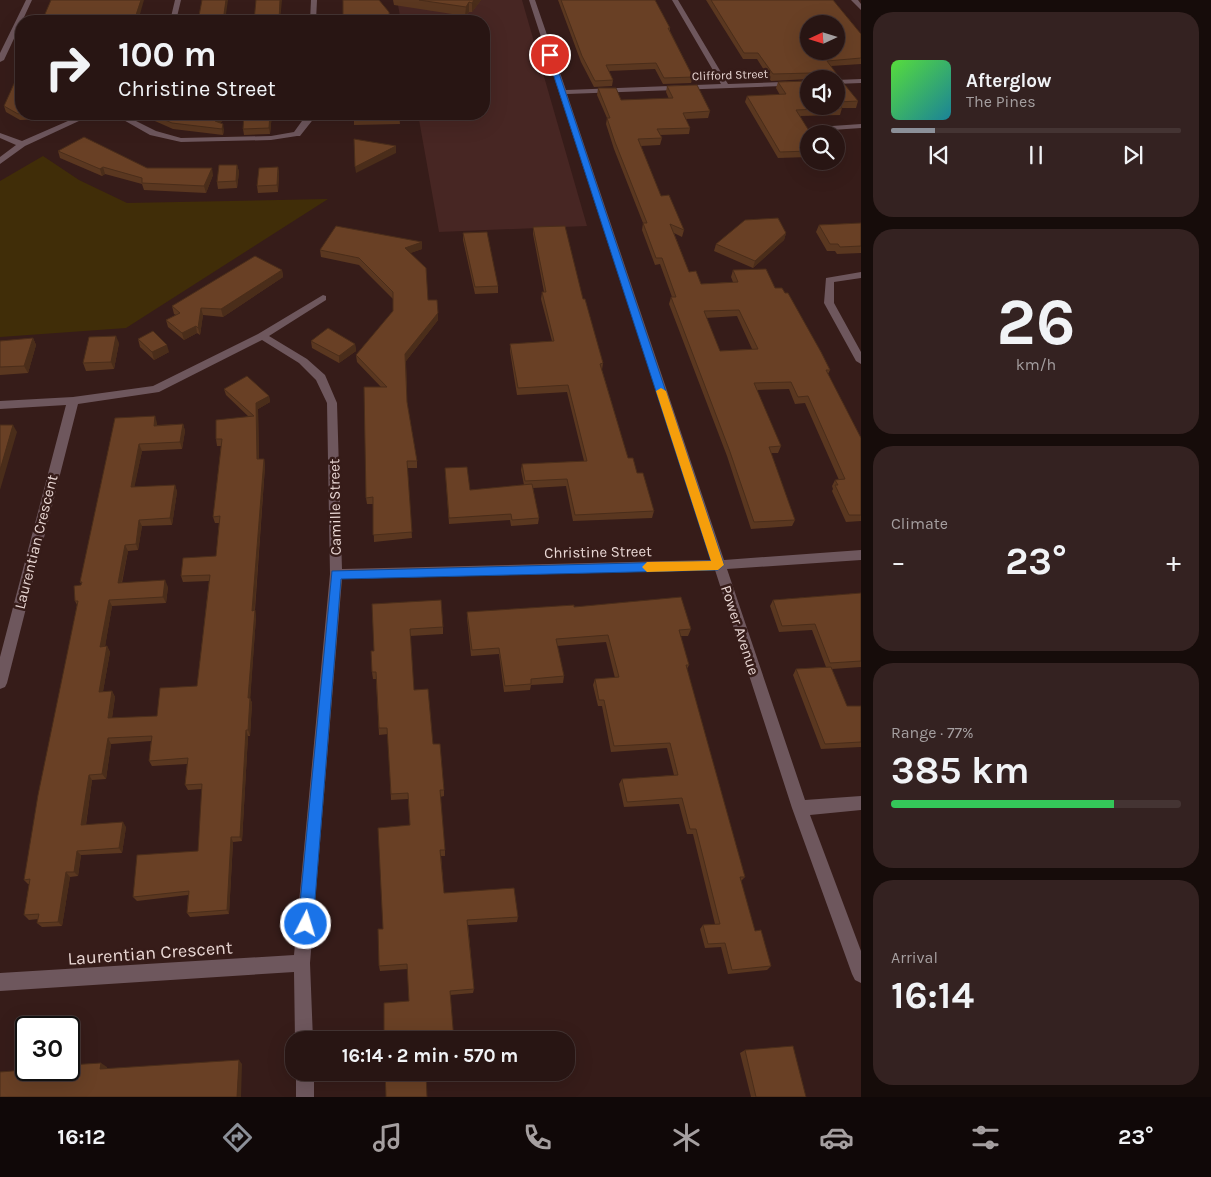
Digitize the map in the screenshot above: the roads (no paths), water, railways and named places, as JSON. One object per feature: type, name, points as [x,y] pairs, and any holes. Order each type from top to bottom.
[{"type":"street","points":[[22,15],[29,0]]},
{"type":"street","points":[[174,15],[178,0]]},
{"type":"street","points":[[313,15],[314,0]]},
{"type":"street","name":"Power Avenue","points":[[532,0],[800,808],[861,974]]},
{"type":"street","points":[[675,0],[726,86]]},
{"type":"street","points":[[854,0],[861,8]]},
{"type":"street","points":[[0,60],[15,29]]},
{"type":"street","points":[[845,82],[861,81]]},
{"type":"street","name":"Clifford Street","points":[[562,92],[800,83]]},
{"type":"street","points":[[0,161],[22,144],[76,120]]},
{"type":"street","points":[[128,120],[153,133],[181,140],[271,138],[297,134],[309,120]]},
{"type":"street","points":[[845,127],[861,126]]},
{"type":"street","points":[[0,135],[22,144]]},
{"type":"street","points":[[861,275],[829,280],[829,303],[861,361]]},
{"type":"street","points":[[0,404],[73,402],[155,389],[262,336],[322,298]]},
{"type":"street","name":"Camille Street","points":[[262,336],[303,361],[321,378],[332,403],[336,574],[302,963],[304,1031]]},
{"type":"street","name":"Laurentian Crescent","points":[[0,683],[73,402]]},
{"type":"street","name":"Christine Street","points":[[336,574],[718,565],[861,555]]},
{"type":"street","points":[[800,808],[861,803]]},
{"type":"street","name":"Laurentian Crescent","points":[[0,982],[302,963]]},
{"type":"street","points":[[305,1081],[305,1097]]}]
